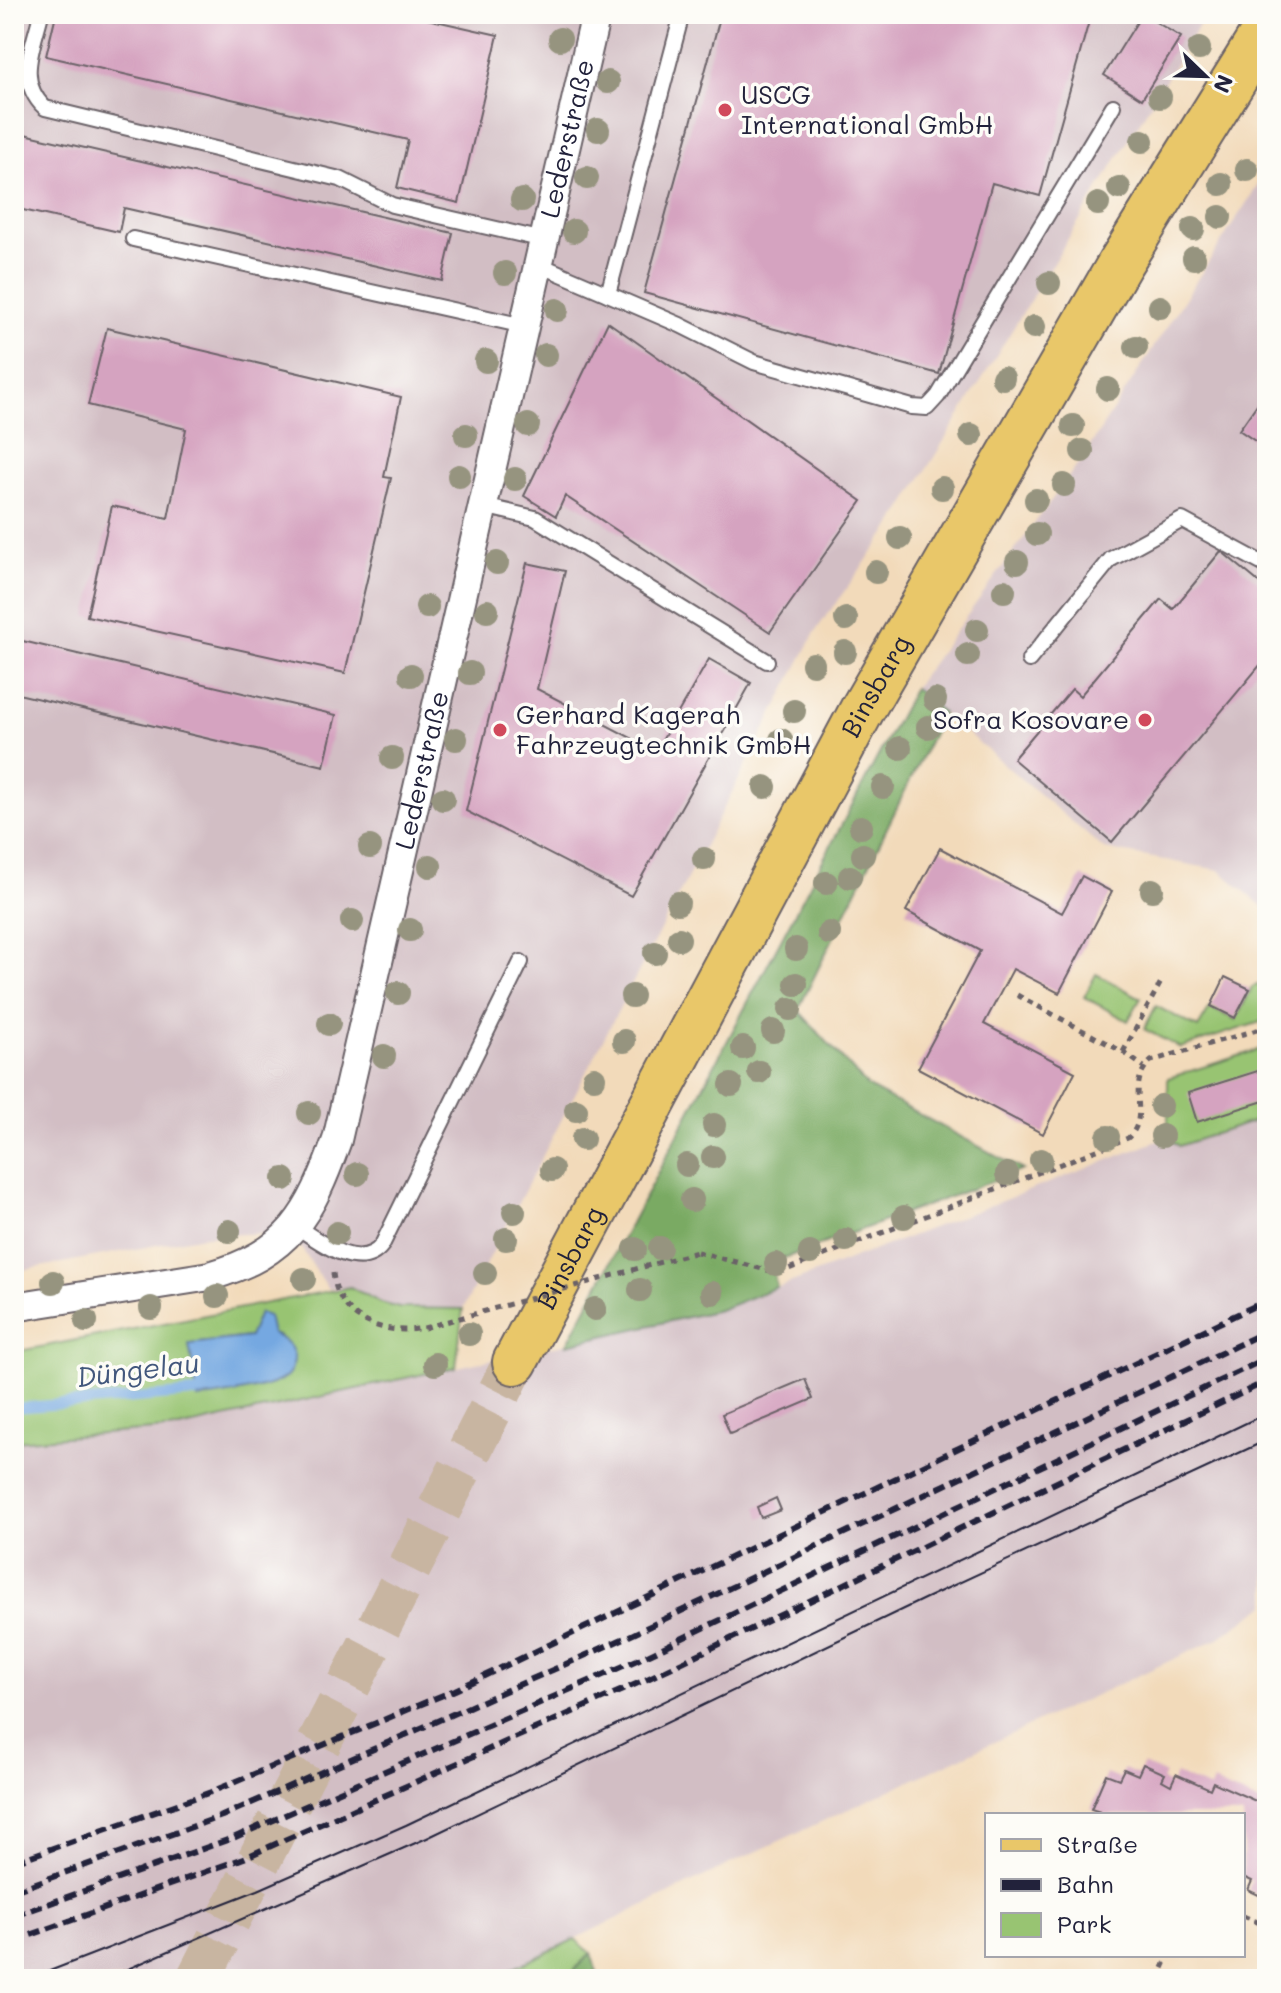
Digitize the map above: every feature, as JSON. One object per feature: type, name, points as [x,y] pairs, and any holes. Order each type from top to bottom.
[{"type":"main road","name":"Binsbarg","points":[[515,1362],[862,710],[1119,265],[1267,27]]},
{"type":"street","name":"Lederstraße","points":[[14,1307],[210,1276],[237,1268],[262,1256],[296,1226],[311,1204],[337,1140],[596,14]]},
{"type":"lane","points":[[41,14],[28,73],[35,99],[45,108],[340,179],[392,205],[541,252],[608,294],[754,362],[912,407],[927,408],[938,396],[1113,106]]},
{"type":"lane","points":[[608,294],[682,14]]},
{"type":"lane","points":[[133,239],[524,326]]},
{"type":"lane","points":[[483,506],[535,518],[767,661]]},
{"type":"lane","points":[[1029,660],[1111,559],[1182,520],[1267,566]]},
{"type":"lane","points":[[296,1226],[330,1248],[349,1255],[375,1254],[521,962]]},
{"type":"path","points":[[1123,1052],[1161,982]]},
{"type":"path","points":[[1017,995],[1123,1052],[1144,1067]]},
{"type":"path","points":[[330,1248],[334,1281],[339,1293],[359,1317],[375,1327],[394,1331],[424,1328],[697,1252],[778,1273],[1128,1138],[1137,1127],[1137,1086],[1144,1067],[1151,1061],[1267,1027]]},
{"type":"path","points":[[1245,1918],[1267,1926]]},
{"type":"path","points":[[1158,1979],[1168,1957]]},
{"type":"shaded area","points":[[14,14],[1206,14],[893,524],[817,629],[463,1309],[399,1308],[381,1303],[350,1287],[328,1289],[291,1232],[204,1236],[14,1272]]},
{"type":"shaded area","points":[[1267,171],[1267,910],[1219,870],[1104,849],[914,688],[1083,457]]},
{"type":"shaded area","points":[[1267,1047],[1267,1605],[1217,1639],[734,1862],[502,1974],[490,1972],[469,1979],[14,1979],[14,1441],[179,1428],[719,1310],[1168,1137],[1168,1078]]},
{"type":"green space","points":[[914,688],[943,713],[798,1010],[868,1087],[1023,1170],[771,1263],[777,1287],[719,1310],[567,1344]]},
{"type":"green space","points":[[1096,974],[1141,998],[1128,1021],[1084,997]]},
{"type":"green space","points":[[1263,983],[1267,985],[1267,1020],[1180,1048],[1144,1029],[1156,1006],[1198,1028],[1210,1008],[1236,1020],[1252,987]]},
{"type":"green space","points":[[1267,1047],[1267,1117],[1179,1146],[1168,1137],[1168,1078]]},
{"type":"green space","points":[[350,1287],[381,1303],[399,1308],[463,1309],[456,1367],[179,1428],[14,1441],[14,1352]],"holes":[[[272,1334],[280,1337],[281,1381],[198,1399],[189,1344]]]},
{"type":"green space","points":[[575,1939],[591,1953],[570,1979],[469,1979],[490,1972],[502,1974]]},
{"type":"green space","points":[[591,1953],[599,1979],[570,1979],[576,1968]]},
{"type":"water","points":[[259,1313],[268,1316],[272,1334],[283,1340],[293,1352],[293,1365],[288,1374],[268,1386],[198,1399],[189,1344],[249,1337]]},
{"type":"building","points":[[56,14],[428,14],[427,19],[498,35],[459,203],[397,188],[408,140],[46,56]]},
{"type":"building","points":[[721,14],[1091,14],[1040,196],[992,183],[939,374],[644,293]]},
{"type":"building","points":[[1142,14],[1181,37],[1142,99],[1104,75]]},
{"type":"building","points":[[20,133],[453,233],[442,281],[124,208],[119,232],[14,208],[14,160]]},
{"type":"building","points":[[608,322],[862,501],[770,632],[565,496],[556,516],[524,496]]},
{"type":"building","points":[[107,328],[401,397],[384,477],[391,478],[345,673],[87,616],[112,506],[168,518],[186,429],[88,405]]},
{"type":"building","points":[[1267,390],[1267,449],[1239,430]]},
{"type":"building","points":[[1221,551],[1267,589],[1267,657],[1112,842],[1013,759],[1072,689],[1080,696],[1161,599],[1173,609]]},
{"type":"building","points":[[527,563],[565,571],[537,689],[656,751],[709,659],[751,683],[631,896],[466,811]]},
{"type":"building","points":[[14,639],[336,715],[324,766],[14,693]]},
{"type":"building","points":[[940,848],[1062,913],[1082,876],[1112,892],[1059,993],[1013,969],[984,1024],[1075,1072],[1043,1134],[918,1068],[980,951],[906,911]]},
{"type":"building","points":[[1225,977],[1250,989],[1235,1018],[1211,1006]]},
{"type":"building","points":[[1267,1068],[1267,1100],[1197,1122],[1188,1093]]},
{"type":"building","points":[[805,1379],[813,1399],[730,1434],[722,1414]]},
{"type":"building","points":[[776,1498],[781,1510],[761,1518],[757,1507]]},
{"type":"building","points":[[1143,1764],[1165,1774],[1162,1780],[1171,1785],[1176,1774],[1210,1789],[1213,1782],[1267,1806],[1267,1899],[1248,1890],[1252,1881],[1245,1878],[1245,1813],[1100,1813],[1091,1809],[1106,1774],[1119,1779],[1124,1769],[1138,1775]]},
{"type":"waterway","name":"Düngelau","points":[[14,1408],[196,1393],[206,1388]]},
{"type":"tunnel","points":[[198,1979],[515,1362]]},
{"type":"tram line","points":[[29,1979],[258,1890],[406,1825],[1267,1413]]},
{"type":"tram line","points":[[105,1979],[427,1838],[924,1599],[1267,1440]]},
{"type":"railway","points":[[14,1862],[211,1792],[455,1690],[1267,1300]]},
{"type":"railway","points":[[14,1891],[222,1816],[627,1637],[1267,1331]]},
{"type":"railway","points":[[14,1916],[233,1838],[637,1660],[1267,1358]]},
{"type":"railway","points":[[14,1941],[244,1858],[645,1680],[1267,1381]]},
{"type":"place","name":"USCG International GmbH","points":[[725,110]]},
{"type":"place","name":"Sofra Kosovare","points":[[1145,720]]},
{"type":"place","name":"Gerhard Kagerah Fahrzeugtechnik GmbH","points":[[500,730]]}]
